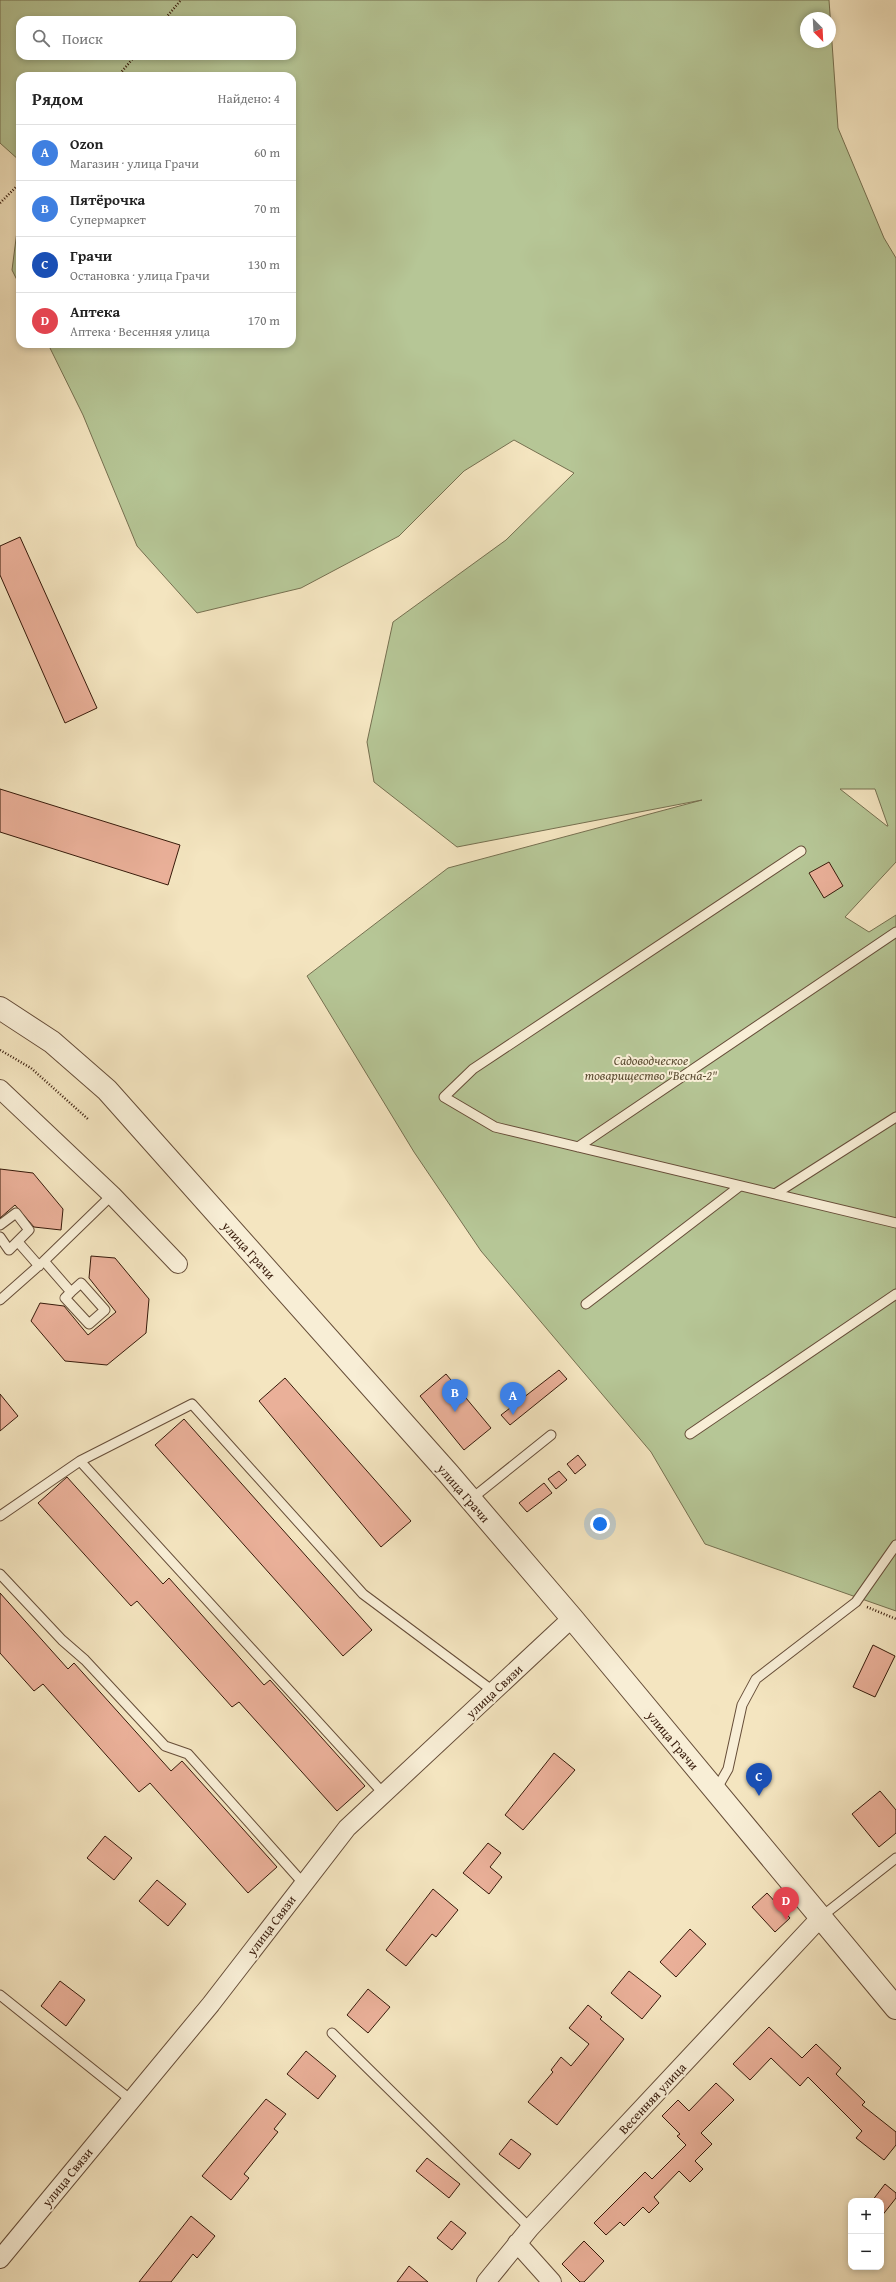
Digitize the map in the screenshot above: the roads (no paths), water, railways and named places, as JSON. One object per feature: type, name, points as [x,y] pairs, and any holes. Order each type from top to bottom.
[{"type":"street","name":"улица Грачи","points":[[0,1008],[52,1042],[107,1090],[470,1500],[572,1618],[896,2008]]},
{"type":"street","points":[[0,1090],[112,1195],[178,1264]]},
{"type":"street","name":"улица Связи","points":[[0,2259],[130,2100],[211,2004],[347,1828],[572,1618]]},
{"type":"street","name":"Весенняя улица","points":[[486,2282],[530,2228],[821,1917]]},
{"type":"street","points":[[517,2243],[552,2282]]},
{"type":"lane","points":[[801,851],[473,1069],[444,1097],[495,1127],[896,1223]]},
{"type":"lane","points":[[578,1147],[896,932]]},
{"type":"lane","points":[[775,1194],[896,1117]]},
{"type":"lane","points":[[586,1304],[740,1186]]},
{"type":"lane","points":[[0,1300],[42,1263],[112,1195]]},
{"type":"lane","points":[[0,1224],[16,1213],[29,1230],[9,1250],[0,1236]]},
{"type":"lane","points":[[18,1242],[71,1292]]},
{"type":"lane","points":[[81,1283],[104,1310],[89,1324],[65,1298],[71,1292],[81,1283]]},
{"type":"lane","points":[[690,1434],[896,1294]]},
{"type":"lane","points":[[0,1516],[80,1461],[192,1404],[362,1594],[493,1691]]},
{"type":"lane","points":[[470,1500],[551,1435]]},
{"type":"lane","points":[[80,1461],[383,1793]]},
{"type":"lane","points":[[716,1791],[728,1768],[742,1705],[756,1679],[856,1602],[896,1545]]},
{"type":"lane","points":[[0,1574],[62,1640],[85,1660],[166,1746],[188,1754],[303,1883]]},
{"type":"lane","points":[[821,1917],[896,1858]]},
{"type":"lane","points":[[0,1995],[130,2100]]},
{"type":"lane","points":[[332,2033],[530,2228]]},
{"type":"place","name":"Пятёрочка","points":[[455,1412]]},
{"type":"place","name":"Ozon","points":[[513,1415]]},
{"type":"place","name":"Грачи","points":[[759,1796]]},
{"type":"place","name":"Аптека","points":[[786,1920]]},
{"type":"park label","name":"Садоводческое товарищество \"Весна-2\"","points":[[651,1068]]}]
